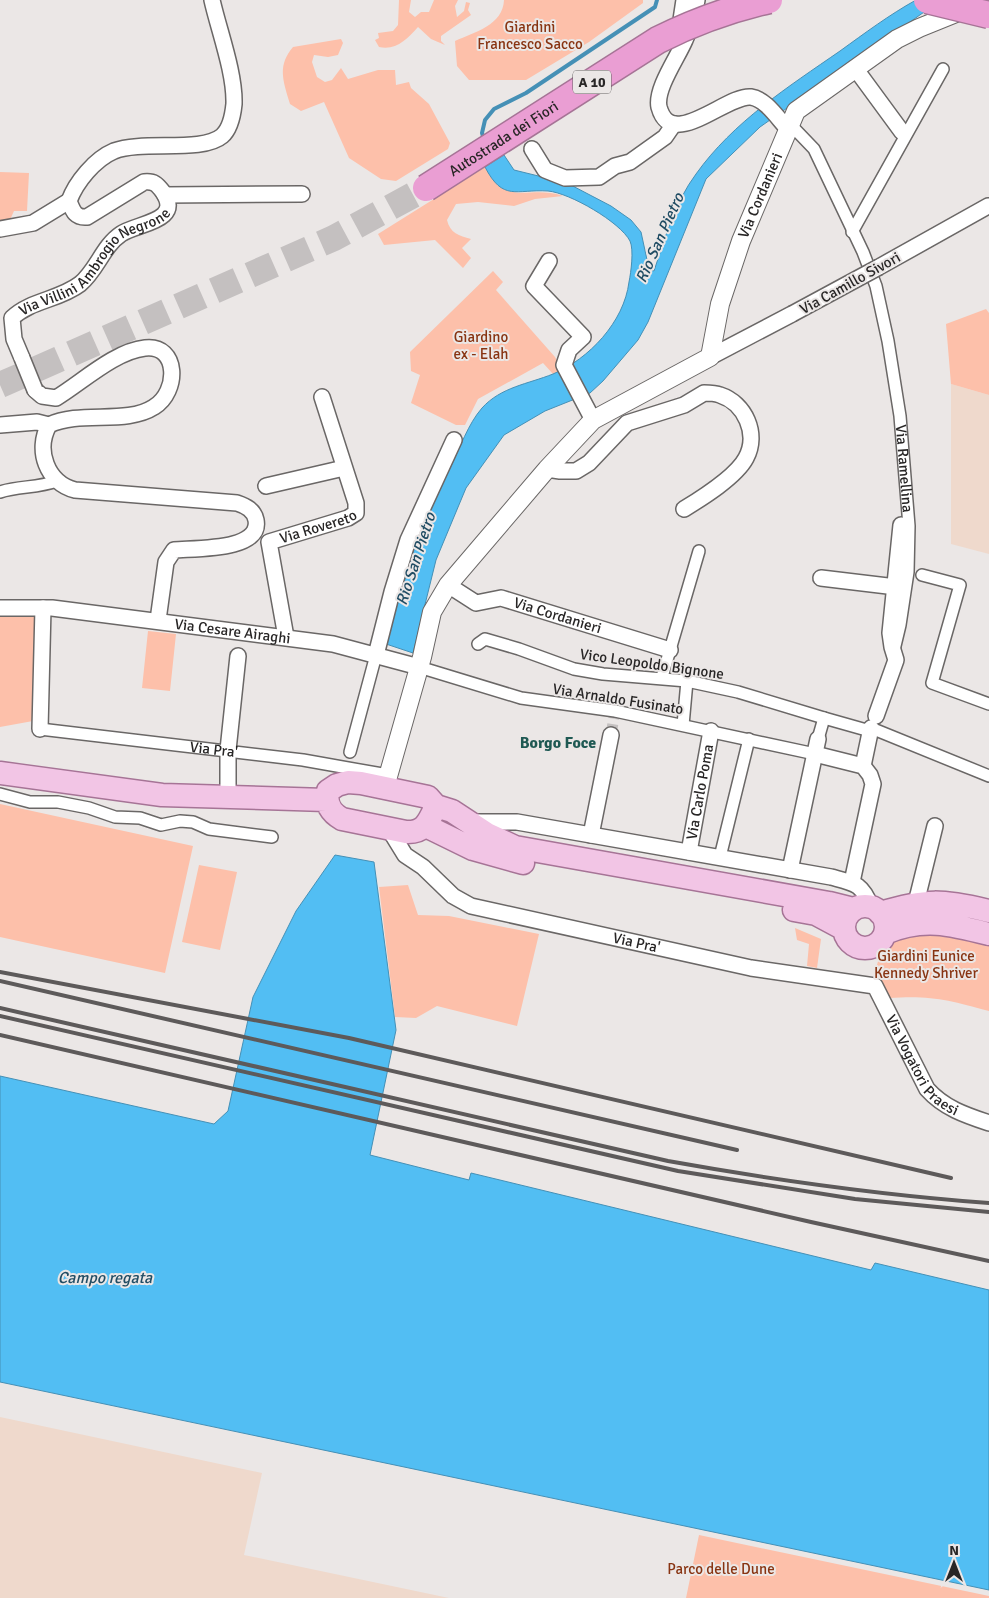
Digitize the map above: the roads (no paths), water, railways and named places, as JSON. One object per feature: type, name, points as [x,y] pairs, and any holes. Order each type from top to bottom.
[{"type":"highway","name":"Autostrada dei Fiori","points":[[426,188],[658,40],[694,22],[733,8],[769,0]]},
{"type":"highway","points":[[927,0],[979,4]]},
{"type":"main road","points":[[0,763],[40,778]]},
{"type":"main road","points":[[0,773],[162,795],[326,800]]},
{"type":"main road","points":[[844,929],[816,914],[807,912],[512,861],[473,849],[421,829],[389,829],[342,819],[333,814],[326,800],[328,791],[348,782],[386,781],[428,797],[436,806],[452,810],[501,841],[514,846],[828,903],[903,926],[929,922],[989,934]]},
{"type":"main road","points":[[421,829],[436,806]]},
{"type":"main road","points":[[873,916],[876,945],[860,948],[850,943],[844,929],[845,918],[873,916],[916,903],[953,902],[989,911]]},
{"type":"street","points":[[0,229],[33,222],[69,201],[73,190],[89,170],[112,152],[137,146],[199,144],[214,140],[224,133],[231,118],[234,104],[233,89],[212,0]]},
{"type":"street","points":[[675,58],[684,0]]},
{"type":"street","points":[[697,0],[694,19],[661,90],[658,104],[662,115],[674,124],[686,124],[738,99],[750,97],[760,99],[814,149],[852,232],[873,267]]},
{"type":"street","name":"Via Cordanieri","points":[[710,357],[720,304],[741,241],[785,124],[802,104],[897,39],[979,4]]},
{"type":"street","points":[[856,68],[904,134]]},
{"type":"street","points":[[852,232],[904,134],[943,69]]},
{"type":"street","points":[[532,149],[545,170],[565,178],[599,177],[615,166],[630,162],[665,137],[674,124]]},
{"type":"street","name":"Via Villini Ambrogio Negrone","points":[[50,425],[85,416],[132,414],[152,408],[167,397],[172,382],[171,367],[167,356],[159,349],[146,348],[124,354],[56,398],[48,398],[35,390],[14,339],[12,318],[20,311],[60,296],[79,284],[92,272],[112,242],[121,234],[160,219],[166,213],[168,205],[165,195],[157,184],[151,181],[144,182],[87,216],[80,217],[74,214],[69,201]]},
{"type":"street","points":[[165,195],[302,194]]},
{"type":"street","name":"Via Camillo Sivori","points":[[710,357],[988,206]]},
{"type":"street","points":[[549,260],[534,286],[583,337],[569,350],[564,365],[593,420]]},
{"type":"street","name":"Via Ramellina","points":[[873,267],[888,341],[900,416],[910,526],[908,572],[900,625],[893,652]]},
{"type":"street","points":[[386,781],[419,667],[432,612],[448,585],[547,468],[593,420],[710,357]]},
{"type":"street","points":[[547,468],[560,471],[576,471],[589,463],[627,423],[684,406],[704,392],[721,395],[742,411],[747,419],[751,438],[749,450],[746,459],[715,489],[684,510]]},
{"type":"street","name":"Via Rovereto","points":[[286,637],[269,542],[348,518],[356,513],[356,502],[322,397]]},
{"type":"street","points":[[0,425],[37,422],[50,425],[45,433],[43,457],[56,481],[64,487],[75,490],[237,503],[248,507],[256,517],[257,526],[251,538],[240,543],[174,550],[169,555],[166,562],[158,620]]},
{"type":"street","points":[[350,752],[392,592],[408,540],[454,440]]},
{"type":"street","points":[[266,486],[344,468]]},
{"type":"street","points":[[0,492],[56,481]]},
{"type":"street","name":"Via Ramellina","points":[[863,766],[872,725],[896,660],[890,633],[901,525]]},
{"type":"street","points":[[662,678],[698,551]]},
{"type":"street","points":[[922,576],[960,585],[932,683],[989,704]]},
{"type":"street","points":[[822,578],[896,587]]},
{"type":"street","name":"Via Cordanieri","points":[[448,585],[476,603],[501,598],[670,650]]},
{"type":"street","name":"Via Cesare Airaghi","points":[[0,608],[43,608],[158,620],[286,637],[333,644],[419,667]]},
{"type":"street","points":[[40,729],[43,608]]},
{"type":"street","name":"Vico Leopoldo Bignone","points":[[478,644],[485,639],[584,670],[687,681],[738,692],[824,718],[872,725],[989,776]]},
{"type":"street","points":[[228,798],[228,750],[238,656]]},
{"type":"street","name":"Via Arnaldo Fusinato","points":[[419,667],[521,698],[615,712],[683,725],[748,739],[814,760]]},
{"type":"street","points":[[683,725],[687,681]]},
{"type":"street","points":[[790,870],[824,718]]},
{"type":"street","name":"Via Pra'","points":[[40,729],[228,750],[347,766],[386,781]]},
{"type":"street","name":"Via Carlo Poma","points":[[689,852],[711,731]]},
{"type":"street","points":[[591,835],[611,735]]},
{"type":"street","points":[[720,857],[748,739]]},
{"type":"street","points":[[814,760],[863,766],[870,775],[873,784],[852,882]]},
{"type":"street","points":[[0,794],[30,802],[58,802],[89,808],[115,816],[140,818],[160,825],[180,821],[193,822],[209,829],[268,837]]},
{"type":"street","points":[[470,822],[517,822],[852,882],[861,887],[871,907],[873,916]]},
{"type":"street","points":[[916,903],[935,826]]},
{"type":"street","name":"Via Pra'","points":[[389,829],[405,855],[415,861],[453,896],[471,906],[560,928],[751,968],[875,986]]},
{"type":"street","points":[[415,861],[412,852],[421,829]]},
{"type":"street","name":"Via Vogatori Praesi","points":[[875,986],[927,1089],[935,1098],[954,1111],[989,1123]]},
{"type":"water","name":"Rio San Pietro","points":[[916,0],[927,10],[760,127],[706,179],[648,322],[638,340],[603,381],[590,393],[545,411],[504,435],[466,488],[436,560],[413,653],[386,644],[398,592],[410,555],[422,525],[472,421],[489,401],[498,395],[553,374],[592,349],[612,325],[626,297],[632,250],[630,241],[625,233],[605,217],[569,197],[548,191],[519,192],[504,189],[498,185],[485,167],[504,155],[514,170],[567,183],[611,206],[631,220],[641,232],[649,269],[654,271],[671,221],[682,196],[696,174],[727,138],[762,106],[781,92],[877,24]]},
{"type":"water","name":"Campo regata","points":[[335,855],[374,862],[396,1030],[370,1155],[469,1180],[471,1173],[871,1270],[875,1263],[989,1290],[989,1590],[0,1382],[0,1076],[214,1124],[228,1111],[253,997],[296,911]]},
{"type":"waterway","points":[[484,140],[482,133],[485,120],[494,109],[526,93],[655,7],[657,0]]},
{"type":"tunnel","points":[[0,385],[334,238],[426,188]]},
{"type":"tunnel","points":[[611,735],[615,711]]},
{"type":"railway","points":[[0,972],[349,1038],[951,1178]]},
{"type":"railway","points":[[0,981],[737,1150]]},
{"type":"railway","points":[[0,1008],[668,1161],[828,1186],[908,1196],[989,1203]]},
{"type":"railway","points":[[0,1016],[678,1171],[855,1199],[989,1212]]},
{"type":"railway","points":[[0,1035],[811,1222],[989,1261]]},
{"type":"district","name":"Borgo Foce","points":[[558,743]]},
{"type":"park label","name":"Giardini Francesco Sacco","points":[[530,36]]},
{"type":"park label","name":"Giardino ex - Elah","points":[[481,346]]},
{"type":"park label","name":"Giardini Eunice Kennedy Shriver","points":[[926,964]]},
{"type":"park label","name":"Parco delle Dune","points":[[721,1569]]}]
